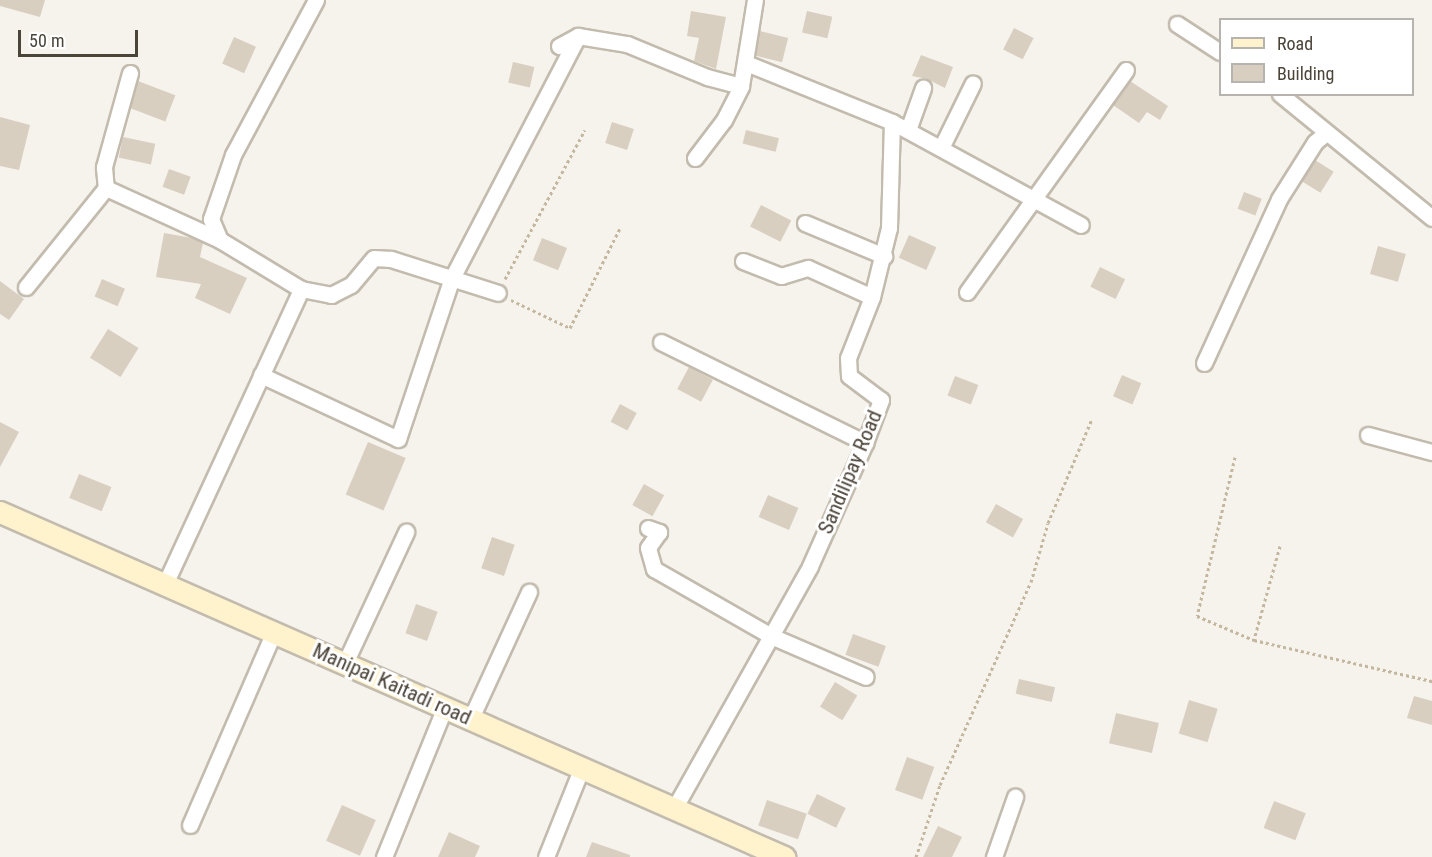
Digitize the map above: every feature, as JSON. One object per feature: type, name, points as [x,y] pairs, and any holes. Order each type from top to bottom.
[{"type":"main road","name":"Manipai Kaitadi road","points":[[0,513],[675,807],[784,857]]},
{"type":"street","points":[[220,240],[211,219],[233,155],[316,0]]},
{"type":"street","points":[[695,158],[724,120],[741,86],[747,63],[755,0]]},
{"type":"street","points":[[1177,24],[1219,51]]},
{"type":"street","points":[[559,46],[578,36],[627,44],[707,77],[741,86]]},
{"type":"street","points":[[261,375],[398,439],[452,278],[578,36]]},
{"type":"street","points":[[747,63],[892,122],[1081,225]]},
{"type":"street","points":[[967,292],[1126,70]]},
{"type":"street","points":[[26,287],[106,188],[104,167],[130,73]]},
{"type":"street","points":[[941,148],[973,83]]},
{"type":"street","points":[[908,130],[923,88]]},
{"type":"street","points":[[1282,96],[1432,218]]},
{"type":"street","name":"Sandilipay Road","points":[[675,807],[810,566],[865,443],[881,400],[849,376],[848,357],[872,297],[884,256],[889,228],[892,122]]},
{"type":"street","points":[[1204,363],[1279,199],[1315,142],[1326,133]]},
{"type":"street","points":[[106,188],[220,240],[301,289],[331,295],[351,285],[374,258],[391,259],[498,293]]},
{"type":"street","points":[[806,223],[884,256]]},
{"type":"street","points":[[743,261],[781,276],[808,268],[872,297]]},
{"type":"street","points":[[165,584],[301,289]]},
{"type":"street","points":[[661,342],[865,443]]},
{"type":"street","points":[[1368,435],[1432,452]]},
{"type":"street","points":[[648,528],[659,532],[648,548],[654,570],[771,636],[866,677]]},
{"type":"street","points":[[345,663],[406,532]]},
{"type":"street","points":[[471,718],[529,592]]},
{"type":"street","points":[[190,825],[274,632]]},
{"type":"street","points":[[384,857],[445,707]]},
{"type":"street","points":[[546,857],[582,767]]},
{"type":"street","points":[[994,857],[1016,797]]},
{"type":"path","points":[[585,130],[498,293],[570,328],[620,228]]},
{"type":"path","points":[[915,857],[940,785],[1031,582],[1048,523],[1092,419]]},
{"type":"path","points":[[1234,457],[1197,616],[1254,640],[1432,681]]},
{"type":"path","points":[[1254,640],[1280,546]]},
{"type":"building","points":[[0,0],[45,0],[40,17],[0,6]]},
{"type":"building","points":[[691,11],[726,17],[716,69],[694,61],[699,38],[687,36]]},
{"type":"building","points":[[807,11],[832,17],[827,38],[802,32]]},
{"type":"building","points":[[1014,28],[1034,38],[1023,59],[1003,49]]},
{"type":"building","points":[[760,31],[788,38],[782,62],[754,55]]},
{"type":"building","points":[[234,37],[256,47],[244,73],[222,63]]},
{"type":"building","points":[[921,55],[953,67],[945,88],[927,79],[912,76]]},
{"type":"building","points":[[513,62],[534,67],[530,87],[508,82]]},
{"type":"building","points":[[138,81],[175,95],[165,121],[128,107]]},
{"type":"building","points":[[1130,81],[1168,106],[1160,120],[1147,112],[1139,123],[1113,105]]},
{"type":"building","points":[[0,117],[30,125],[19,170],[0,166]]},
{"type":"building","points":[[612,122],[634,129],[627,150],[605,143]]},
{"type":"building","points":[[746,130],[779,138],[776,152],[743,144]]},
{"type":"building","points":[[123,137],[155,144],[151,164],[119,158]]},
{"type":"building","points":[[1315,160],[1334,172],[1320,193],[1302,181]]},
{"type":"building","points":[[169,169],[191,177],[184,195],[163,187]]},
{"type":"building","points":[[1244,192],[1262,199],[1255,216],[1238,209]]},
{"type":"building","points":[[761,205],[791,220],[780,242],[750,226]]},
{"type":"building","points":[[164,233],[192,238],[203,243],[200,257],[247,278],[230,314],[195,298],[201,284],[156,277]]},
{"type":"building","points":[[909,235],[936,247],[926,270],[899,258]]},
{"type":"building","points":[[542,238],[567,248],[558,270],[533,260]]},
{"type":"building","points":[[1378,246],[1406,254],[1398,282],[1370,274]]},
{"type":"building","points":[[1100,267],[1125,279],[1116,299],[1090,287]]},
{"type":"building","points":[[102,279],[125,289],[118,306],[95,296]]},
{"type":"building","points":[[0,281],[24,299],[9,320],[0,314]]},
{"type":"building","points":[[108,329],[139,348],[121,377],[90,358]]},
{"type":"building","points":[[689,367],[713,380],[701,402],[677,389]]},
{"type":"building","points":[[1122,375],[1141,383],[1132,404],[1113,396]]},
{"type":"building","points":[[955,376],[978,385],[971,405],[947,396]]},
{"type":"building","points":[[620,404],[637,413],[627,431],[611,422]]},
{"type":"building","points":[[0,422],[19,432],[0,467]]},
{"type":"building","points":[[368,442],[406,458],[383,510],[346,494]]},
{"type":"building","points":[[79,474],[111,487],[102,511],[69,498]]},
{"type":"building","points":[[644,484],[664,495],[652,516],[632,505]]},
{"type":"building","points":[[768,495],[798,508],[789,530],[759,517]]},
{"type":"building","points":[[996,504],[1023,519],[1013,537],[986,522]]},
{"type":"building","points":[[492,537],[515,545],[504,576],[481,568]]},
{"type":"building","points":[[416,604],[438,612],[427,641],[405,633]]},
{"type":"building","points":[[853,634],[886,646],[878,667],[845,655]]},
{"type":"building","points":[[1019,679],[1055,687],[1052,702],[1016,694]]},
{"type":"building","points":[[835,682],[857,695],[842,720],[820,707]]},
{"type":"building","points":[[1414,696],[1432,701],[1432,725],[1407,718]]},
{"type":"building","points":[[1189,700],[1218,709],[1207,742],[1179,733]]},
{"type":"building","points":[[1116,713],[1159,723],[1152,753],[1109,743]]},
{"type":"building","points":[[907,757],[934,767],[922,800],[895,790]]},
{"type":"building","points":[[817,794],[846,808],[836,828],[807,814]]},
{"type":"building","points":[[767,800],[807,814],[798,839],[758,826]]},
{"type":"building","points":[[1274,801],[1306,813],[1295,840],[1264,828]]},
{"type":"building","points":[[342,805],[376,820],[360,856],[326,841]]},
{"type":"building","points":[[938,826],[962,837],[952,857],[923,857]]},
{"type":"building","points":[[449,832],[480,846],[475,857],[438,857]]},
{"type":"building","points":[[592,842],[630,855],[630,857],[586,857]]}]
